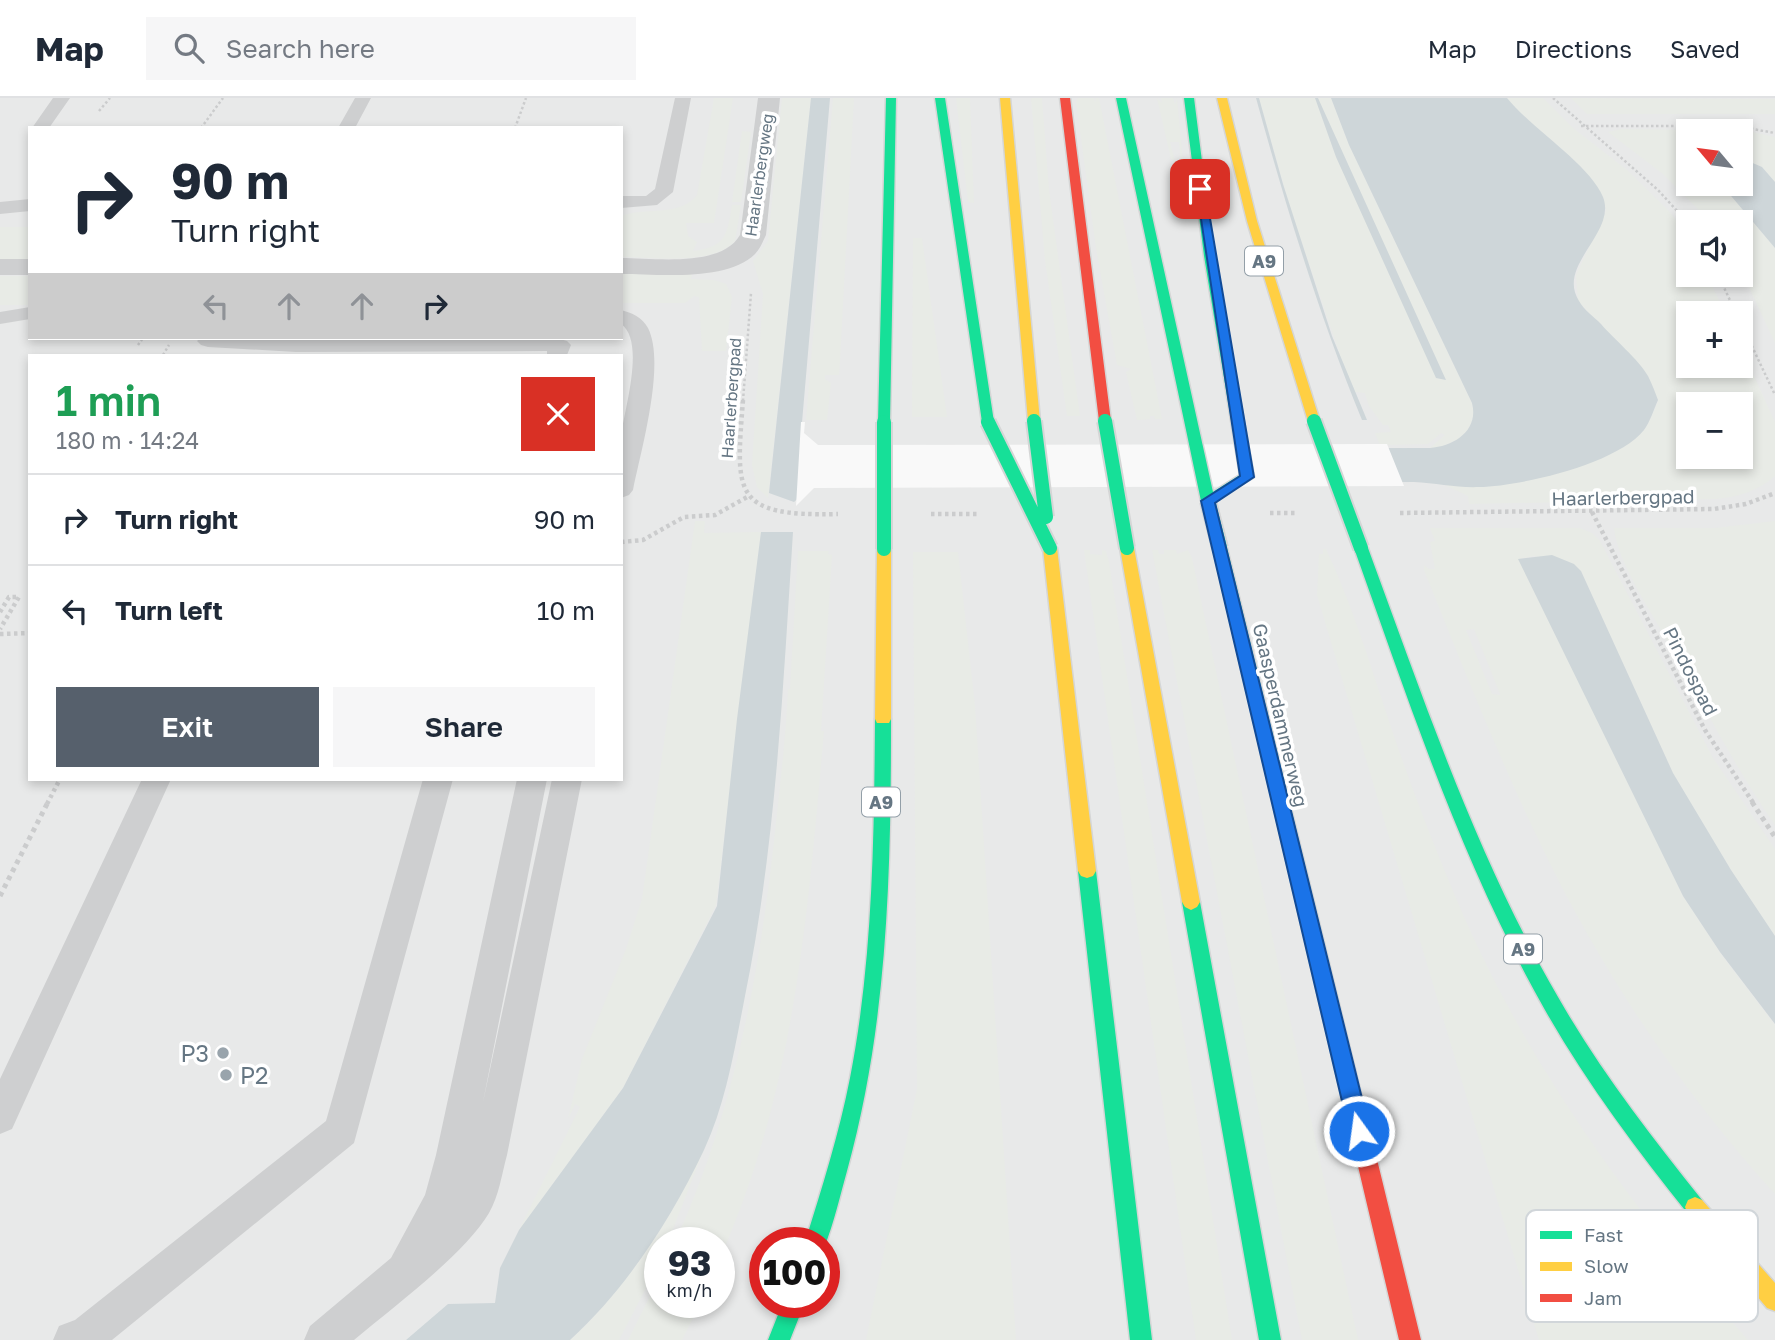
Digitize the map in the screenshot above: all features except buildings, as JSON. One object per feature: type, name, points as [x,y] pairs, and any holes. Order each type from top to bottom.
[{"type":"highway","name":"A9","points":[[820,1227],[850,1118],[863,1054],[871,992],[880,858],[884,422],[891,98]]},
{"type":"highway","points":[[940,98],[988,422],[1050,548]]},
{"type":"highway","points":[[1005,98],[1034,421],[1141,1340]]},
{"type":"highway","points":[[1065,98],[1105,421],[1270,1340]]},
{"type":"highway","name":"Gaasperdammerweg","points":[[1121,98],[1208,501],[1410,1340]]},
{"type":"highway","points":[[1189,98],[1209,256],[1247,477],[1208,501]]},
{"type":"highway","name":"A9","points":[[1222,98],[1269,278],[1314,421],[1463,821],[1502,909],[1549,999],[1633,1129],[1697,1210]]},
{"type":"highway","name":"A9","points":[[1758,1281],[1775,1300]]},
{"type":"highway","points":[[779,1340],[788,1318]]},
{"type":"street","name":"Haarlerbergweg","points":[[623,266],[694,265],[740,254],[752,239],[769,98]]},
{"type":"street","points":[[0,267],[28,267]]},
{"type":"lane","points":[[41,126],[62,98]]},
{"type":"lane","points":[[347,126],[363,98]]},
{"type":"lane","points":[[623,202],[650,201],[664,192],[683,98]]},
{"type":"lane","points":[[0,208],[28,205]]},
{"type":"lane","points":[[0,318],[28,313]]},
{"type":"lane","points":[[623,317],[632,321],[639,331],[643,373],[623,479]]},
{"type":"lane","points":[[206,345],[559,345],[557,354]]},
{"type":"lane","points":[[0,1117],[155,781]]},
{"type":"lane","points":[[73,1340],[86,1336],[341,1131],[437,781]]},
{"type":"lane","points":[[402,1273],[441,1202],[454,1155],[533,781]]},
{"type":"lane","points":[[324,1340],[445,1237],[476,1200],[489,1155],[566,781]]},
{"type":"path","points":[[202,126],[223,98]]},
{"type":"path","points":[[515,126],[526,98]]},
{"type":"path","points":[[1553,98],[1581,126],[1652,184],[1676,210]]},
{"type":"path","points":[[1581,126],[1736,126],[1775,133]]},
{"type":"path","name":"Haarlerbergpad","points":[[726,259],[746,281],[751,293],[738,468],[743,487],[749,496]]},
{"type":"path","points":[[138,345],[142,340]]},
{"type":"path","points":[[1753,348],[1775,395]]},
{"type":"path","name":"Haarlerbergpad","points":[[1471,513],[1592,512],[1743,505],[1774,494]]},
{"type":"path","points":[[623,541],[643,540],[684,517],[715,515],[749,496],[771,510],[793,514]]},
{"type":"path","name":"Pindospad","points":[[1592,512],[1705,730],[1775,837]]},
{"type":"path","points":[[0,612],[9,597],[19,597],[0,631],[28,633]]},
{"type":"path","points":[[0,896],[59,781]]},
{"type":"shaded area","points":[[0,98],[1775,98],[1775,1340],[0,1340]]},
{"type":"shaded area","points":[[714,98],[733,98],[714,223],[686,223],[688,236],[697,242],[693,251],[704,249],[719,242],[729,224],[732,205],[741,205],[735,241],[725,249],[697,257],[623,257],[623,215],[672,209],[690,202],[697,195]]},
{"type":"shaded area","points":[[782,98],[811,98],[768,498],[757,487],[752,465],[763,294],[753,261],[768,241]]},
{"type":"shaded area","points":[[811,98],[830,98],[801,434],[817,449],[1430,448],[1456,440],[1463,435],[1472,421],[1472,403],[1349,145],[1331,98],[1507,98],[1586,172],[1603,197],[1605,210],[1602,223],[1580,262],[1574,288],[1584,307],[1644,370],[1658,400],[1644,430],[1613,453],[1568,471],[1497,486],[1463,487],[1414,482],[813,485],[794,502],[769,493]]},
{"type":"shaded area","points":[[833,98],[854,98],[839,375],[825,375],[825,379],[831,383],[827,420],[806,420]]},
{"type":"shaded area","points":[[956,98],[970,98],[974,203],[968,202]]},
{"type":"shaded area","points":[[1031,98],[1042,98],[1049,190],[1080,416],[1067,416],[1045,260]]},
{"type":"shaded area","points":[[1078,98],[1094,98],[1095,102],[1096,98],[1099,98],[1162,419],[1150,416],[1150,419],[1137,420],[1126,372],[1131,369],[1117,365],[1096,248],[1076,102]]},
{"type":"shaded area","points":[[1157,98],[1162,103],[1161,98],[1173,98],[1175,104],[1177,98],[1183,161],[1179,142],[1170,142],[1175,161],[1171,159]]},
{"type":"shaded area","points":[[1256,98],[1259,98],[1283,184],[1332,336],[1367,420],[1362,420],[1317,301]]},
{"type":"shaded area","points":[[1259,98],[1331,98],[1349,145],[1472,403],[1472,421],[1463,435],[1456,440],[1430,448],[1445,435],[1441,433],[1428,444],[1380,445],[1375,433],[1391,432],[1388,425],[1383,425],[1369,406],[1365,393],[1355,392],[1349,381],[1291,211]]},
{"type":"shaded area","points":[[1315,98],[1318,98],[1446,380],[1436,378],[1336,157]]},
{"type":"shaded area","points":[[1507,98],[1543,98],[1573,128],[1627,170],[1676,220],[1676,287],[1713,287],[1719,301],[1676,301],[1676,378],[1753,378],[1753,374],[1775,422],[1775,476],[1762,486],[1732,497],[1716,499],[1469,504],[1468,496],[1441,483],[1474,487],[1517,482],[1591,461],[1632,441],[1644,430],[1658,401],[1620,346],[1578,301],[1576,275],[1606,211],[1601,195],[1591,180]]},
{"type":"shaded area","points":[[1571,98],[1775,99],[1775,114],[1587,114]]},
{"type":"shaded area","points":[[1622,129],[1676,130],[1676,187],[1663,174],[1608,132]]},
{"type":"shaded area","points":[[742,131],[751,132],[741,202],[732,202]]},
{"type":"shaded area","points":[[1754,132],[1775,137],[1775,182],[1762,167],[1754,164]]},
{"type":"shaded area","points":[[1754,164],[1762,167],[1775,182],[1775,248],[1753,222],[1753,210],[1743,210],[1731,196],[1754,196]]},
{"type":"shaded area","points":[[1685,196],[1731,196],[1743,210],[1699,210]]},
{"type":"shaded area","points":[[1753,222],[1775,248],[1775,343],[1749,287],[1753,287]]},
{"type":"shaded area","points":[[0,227],[28,227],[28,259],[0,259]]},
{"type":"shaded area","points":[[913,238],[922,238],[947,417],[912,417]]},
{"type":"shaded area","points":[[623,274],[692,274],[691,279],[714,280],[726,284],[732,297],[726,351],[702,351],[699,297],[694,296],[685,303],[623,303]]},
{"type":"shaded area","points":[[0,276],[28,276],[28,305],[0,305]]},
{"type":"shaded area","points":[[695,521],[705,521],[704,533],[761,532],[716,905],[623,1088],[519,1230],[580,1107],[575,1104],[568,1119],[582,1059],[626,949],[642,899]]},
{"type":"shaded area","points":[[1775,521],[1775,825],[1734,760],[1638,590],[1622,557],[1614,528],[1715,528]]},
{"type":"shaded area","points":[[1430,528],[1580,528],[1592,533],[1600,541],[1713,758],[1775,849],[1775,936],[1731,870],[1673,773],[1581,571],[1534,556],[1519,559],[1683,896],[1723,957],[1775,1025],[1775,1194],[1740,1155],[1675,1071],[1616,982],[1563,890],[1509,776],[1424,570],[1424,565],[1435,569],[1430,542],[1435,541]],"holes":[[[1474,629],[1500,695],[1492,694],[1466,630]]]},
{"type":"shaded area","points":[[761,532],[793,532],[777,765],[756,939],[724,1094],[704,1150],[662,1227],[644,1227],[644,1254],[610,1298],[570,1340],[406,1340],[448,1304],[495,1303],[500,1268],[519,1230],[623,1088],[717,906]]},
{"type":"shaded area","points":[[1323,549],[1326,549],[1350,606],[1407,773],[1443,868],[1481,953],[1511,1013],[1545,1071],[1641,1210],[1526,1210],[1526,1296],[1317,595],[1319,554],[1323,554]]},
{"type":"shaded area","points":[[1084,550],[1090,550],[1090,554],[1102,555],[1102,550],[1106,551],[1109,562],[1232,1340],[1196,1340]]},
{"type":"shaded area","points":[[1152,550],[1164,554],[1164,550],[1176,550],[1177,554],[1188,550],[1192,558],[1358,1340],[1302,1340]]},
{"type":"shaded area","points":[[798,551],[829,551],[828,554],[832,555],[821,731],[824,731],[812,866],[794,1000],[781,1066],[765,1132],[732,1227],[681,1227],[713,1143],[742,1041],[769,885],[790,689]]},
{"type":"shaded area","points":[[913,552],[958,552],[975,706],[1016,1340],[866,1340],[917,1089]]},
{"type":"shaded area","points":[[1552,555],[1574,564],[1581,571],[1673,773],[1731,870],[1775,936],[1775,1024],[1720,952],[1683,896],[1518,559]]},
{"type":"shaded area","points":[[704,1149],[674,1227],[660,1227]]},
{"type":"shaded area","points":[[644,1253],[644,1292],[619,1340],[570,1340],[611,1298]]},
{"type":"shaded area","points":[[644,1308],[644,1318],[693,1318],[682,1340],[628,1340]]},
{"type":"shaded area","points":[[1534,1322],[1732,1322],[1748,1340],[1539,1340]]},
{"type":"pier","points":[[801,422],[805,422],[804,433],[818,445],[1387,444],[1404,486],[814,488],[796,506]]},
{"type":"traffic: fast","points":[[884,422],[891,98]]},
{"type":"traffic: fast","points":[[940,98],[988,422]]},
{"type":"traffic: fast","points":[[1121,98],[1208,501],[1247,477],[1209,256],[1189,98]]},
{"type":"traffic: fast","points":[[1034,421],[1046,517]]},
{"type":"traffic: fast","points":[[1105,421],[1127,548]]},
{"type":"traffic: fast","points":[[1314,421],[1361,548]]},
{"type":"traffic: fast","points":[[884,422],[884,549]]},
{"type":"traffic: fast","points":[[988,422],[1050,548]]},
{"type":"traffic: fast","points":[[1208,501],[1220,548]]},
{"type":"traffic: fast","points":[[1220,548],[1345,1069]]},
{"type":"traffic: fast","points":[[1361,548],[1446,780],[1522,949],[1567,1030],[1601,1082],[1695,1207]]},
{"type":"traffic: fast","points":[[820,1227],[851,1119],[873,988],[880,899],[883,719]]},
{"type":"traffic: fast","points":[[1087,871],[1141,1340]]},
{"type":"traffic: fast","points":[[1191,902],[1270,1340]]},
{"type":"traffic: fast","points":[[779,1340],[788,1318]]},
{"type":"traffic: slow","points":[[1005,98],[1034,421]]},
{"type":"traffic: slow","points":[[1222,98],[1252,221],[1314,421]]},
{"type":"traffic: slow","points":[[1050,548],[1087,871]]},
{"type":"traffic: slow","points":[[1127,548],[1191,902]]},
{"type":"traffic: slow","points":[[883,719],[884,549]]},
{"type":"traffic: slow","points":[[1758,1280],[1775,1300]]},
{"type":"traffic: jam","points":[[1065,98],[1105,421]]},
{"type":"traffic: jam","points":[[1345,1069],[1410,1340]]},
{"type":"place","name":"P3","points":[[223,1053]]},
{"type":"place","name":"P2","points":[[226,1075]]},
{"type":"route","points":[[1200,189],[1247,477],[1208,501],[1359,1131]]}]
